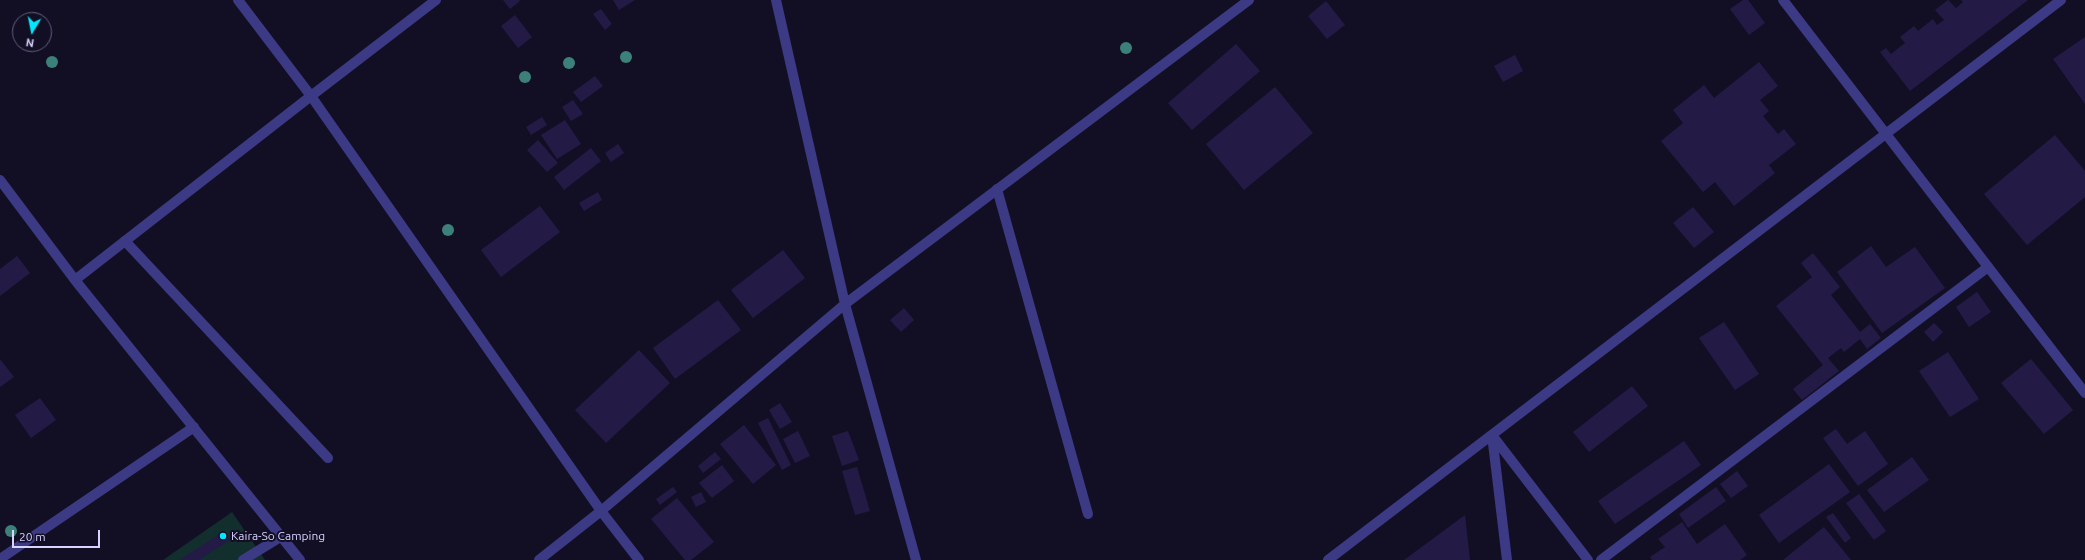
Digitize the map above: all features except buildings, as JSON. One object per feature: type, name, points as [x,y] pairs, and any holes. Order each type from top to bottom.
[{"type":"street","points":[[238,0],[311,96],[602,511],[639,560]]},
{"type":"street","points":[[75,280],[436,0]]},
{"type":"street","points":[[776,0],[845,304],[916,560]]},
{"type":"street","points":[[539,560],[602,511],[845,304],[1248,0]]},
{"type":"street","points":[[1783,0],[2085,393]]},
{"type":"street","points":[[1328,560],[2061,0]]},
{"type":"street","points":[[0,180],[75,280],[300,560]]},
{"type":"street","points":[[997,189],[1088,514]]},
{"type":"street","points":[[125,242],[328,458]]},
{"type":"street","points":[[1601,560],[1988,266]]},
{"type":"street","points":[[0,558],[194,427]]},
{"type":"street","points":[[1492,435],[1507,560]]},
{"type":"street","points":[[1492,435],[1588,560]]},
{"type":"street","points":[[243,560],[282,536]]},
{"type":"green space","name":"Kaira-So Camping","points":[[232,512],[265,560],[163,560]]},
{"type":"place","name":"Kaira-So Camping","points":[[223,536]]}]
